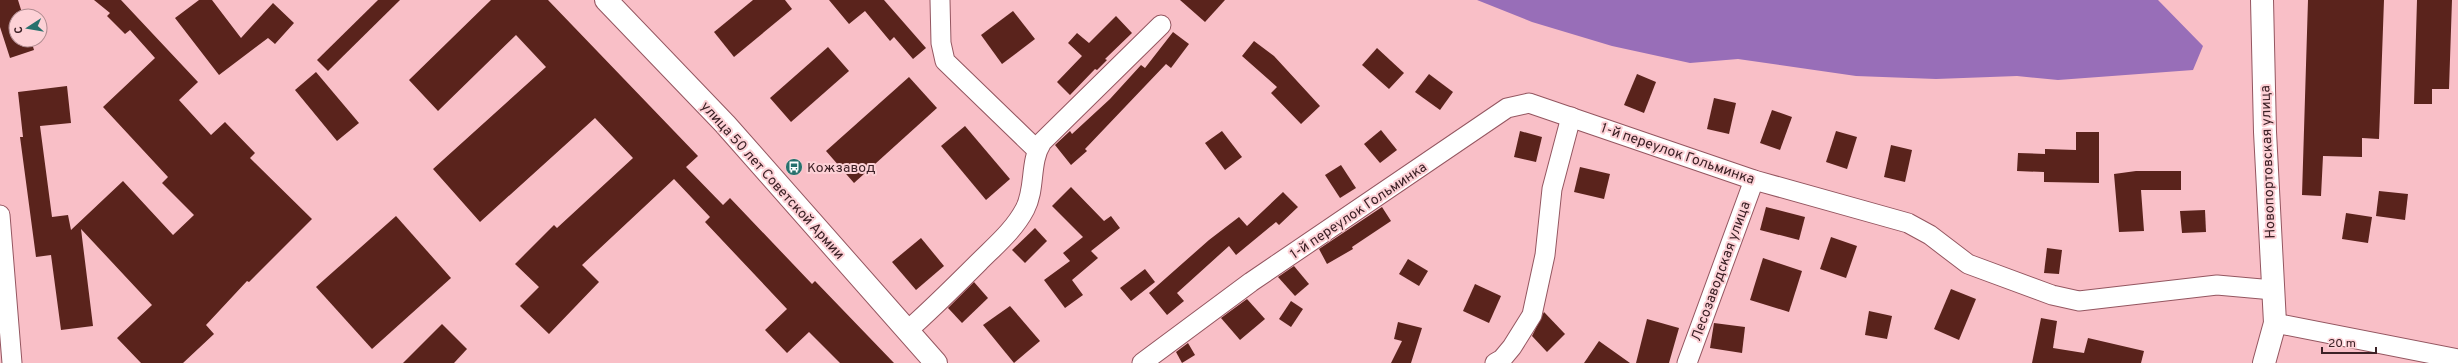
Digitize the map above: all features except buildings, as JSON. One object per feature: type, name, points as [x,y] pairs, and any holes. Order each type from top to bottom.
[{"type":"main road","name":"улица 50 лет Советской Армии","points":[[606,0],[725,124],[936,363]]},
{"type":"main road","name":"Новопортовская улица","points":[[2262,0],[2265,132],[2275,323],[2264,363]]},
{"type":"street","points":[[940,0],[942,48],[945,61],[1037,150]]},
{"type":"street","points":[[907,331],[932,309],[1013,228],[1025,208],[1031,188],[1037,150],[1048,136],[1161,25]]},
{"type":"street","name":"1-й переулок Гольминка","points":[[1142,363],[1251,282],[1507,108],[1529,103],[1754,180],[1908,223],[1930,235],[1968,264],[2052,295],[2079,301],[2217,285],[2273,290]]},
{"type":"street","points":[[1495,363],[1502,359],[1512,347],[1532,315],[1545,255],[1552,189],[1571,117]]},
{"type":"street","name":"Лесозаводская улица","points":[[1687,363],[1754,180]]},
{"type":"street","points":[[0,216],[12,363]]},
{"type":"street","points":[[2275,323],[2458,358]]},
{"type":"shaded area","points":[[1477,0],[2158,0],[2203,46],[2193,70],[2058,80],[2017,76],[1936,79],[1856,76],[1738,59],[1690,63],[1612,46],[1532,22]]},
{"type":"place","name":"Кожзавод","points":[[794,167]]}]
